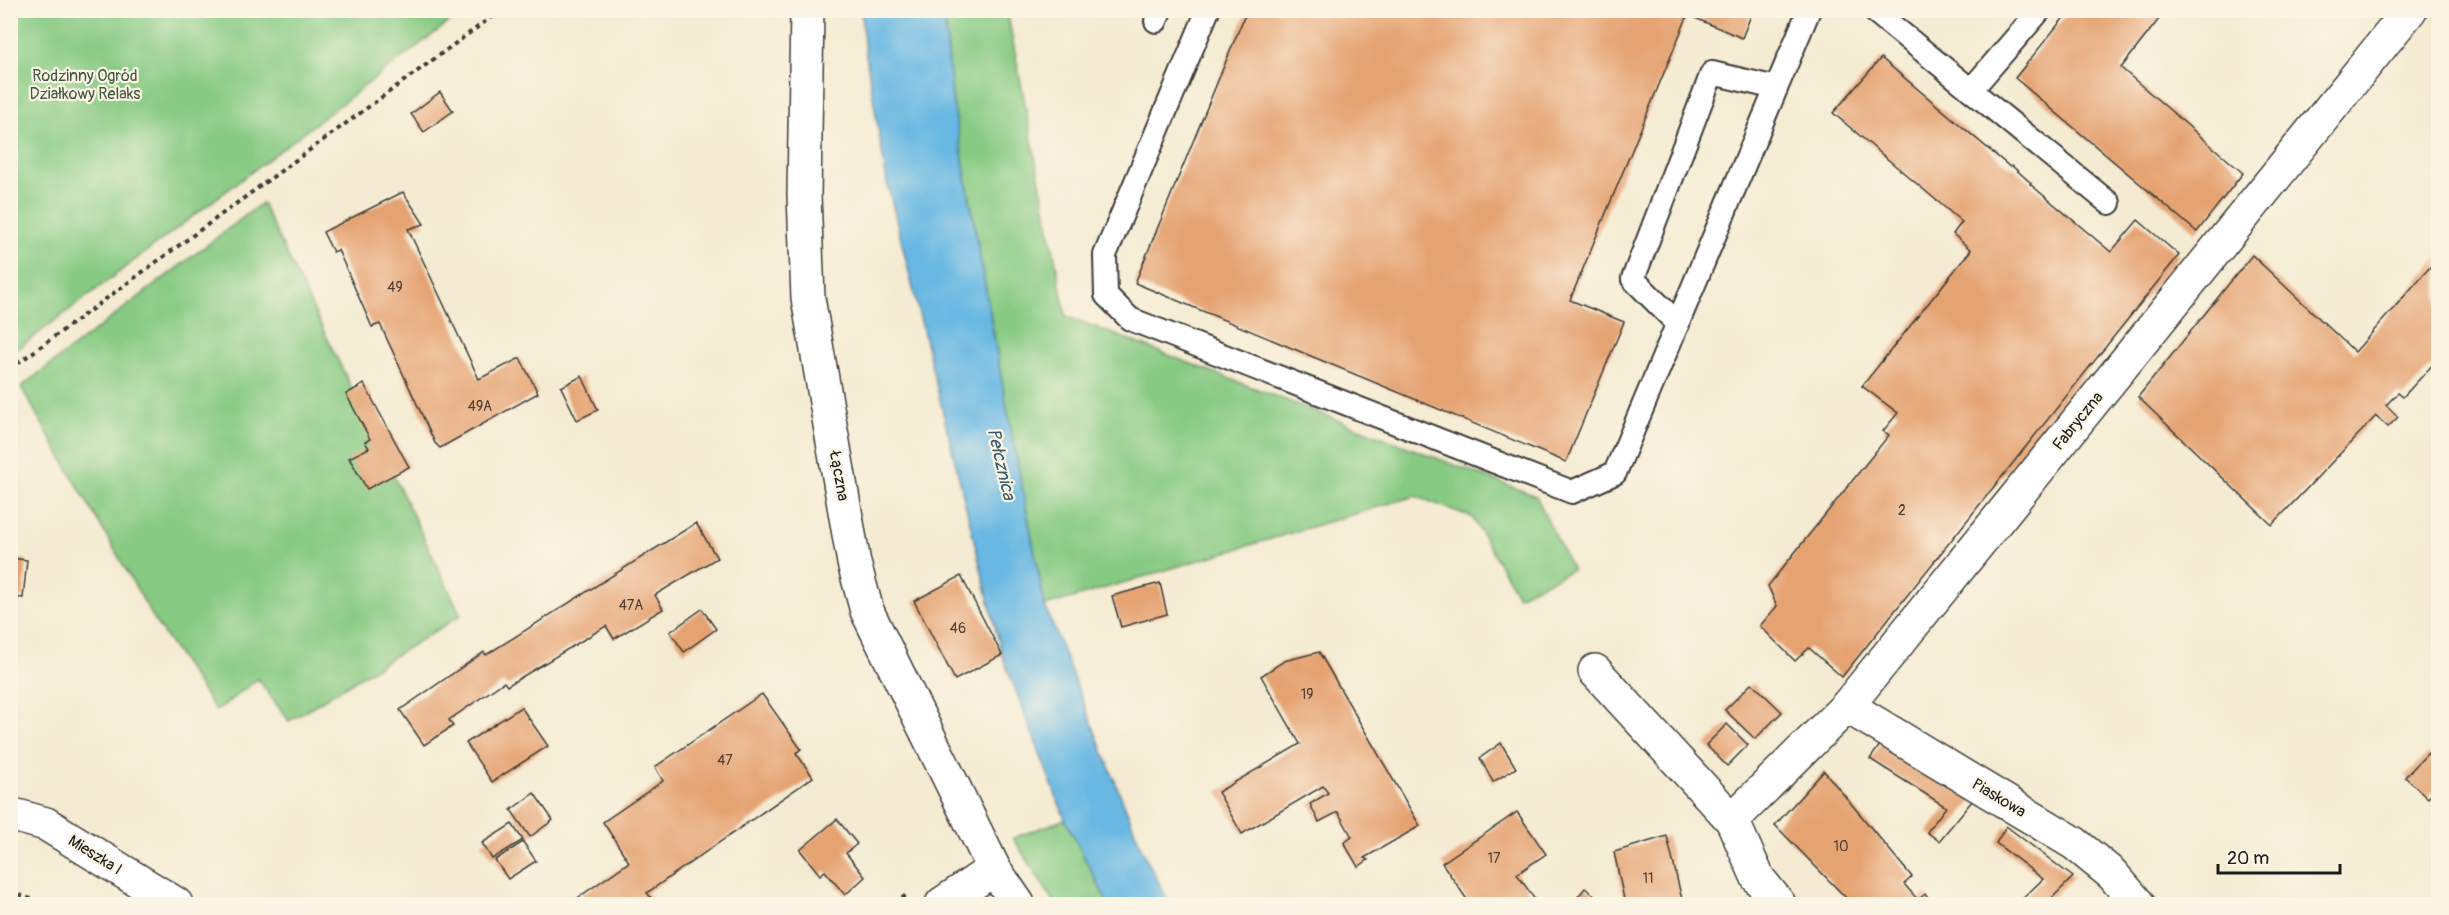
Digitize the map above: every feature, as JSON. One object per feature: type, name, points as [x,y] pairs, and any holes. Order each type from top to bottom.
[{"type":"street","name":"Łączna","points":[[807,10],[804,195],[808,298],[854,563],[867,611],[994,869],[1018,904]]},
{"type":"street","name":"Fabryczna","points":[[1732,820],[1847,706],[2410,10]]},
{"type":"street","points":[[1595,671],[1732,820],[1758,878],[1779,904]]},
{"type":"street","name":"Piaskowa","points":[[1847,706],[2074,843],[2112,874],[2138,904]]},
{"type":"street","name":"Mieszka I","points":[[10,814],[46,824],[176,904]]},
{"type":"street","points":[[942,904],[994,869]]},
{"type":"lane","points":[[1208,10],[1105,255],[1106,295],[1130,319],[1572,492],[1615,473],[1809,10]]},
{"type":"lane","points":[[1873,10],[2109,203]]},
{"type":"lane","points":[[1971,90],[2040,10]]},
{"type":"lane","points":[[1678,324],[1633,279],[1712,73],[1776,88]]},
{"type":"path","points":[[10,369],[501,10]]},
{"type":"path","points":[[897,904],[912,891]]},
{"type":"path","points":[[10,892],[46,904]]},
{"type":"green space","name":"Rodzinny Ogród Działkowy Relaks","points":[[11,10],[464,10],[464,11],[11,354]]},
{"type":"green space","points":[[944,11],[1007,11],[1066,316],[1536,496],[1572,570],[1518,596],[1472,517],[1415,496],[1045,606],[1002,382],[952,97]]},
{"type":"green space","points":[[262,203],[461,615],[289,721],[258,679],[216,711],[157,624],[21,387]]},
{"type":"green space","points":[[1066,819],[1108,904],[1055,904],[1013,838]]},
{"type":"water","name":"Pełcznica","points":[[861,11],[944,11],[952,97],[1002,382],[1045,606],[1144,854],[1170,904],[1108,904],[1065,819],[1002,655],[887,182],[864,44]]},
{"type":"building","points":[[1247,10],[1753,10],[1742,38],[1688,15],[1687,17],[1570,300],[1624,322],[1566,462],[1135,283]]},
{"type":"building","points":[[2070,10],[2166,10],[2121,68],[2243,173],[2197,232],[2015,78]]},
{"type":"building","points":[[1881,58],[2010,167],[2012,166],[2111,252],[2138,220],[2179,255],[1842,677],[1809,648],[1795,661],[1760,626],[1777,606],[1768,586],[1889,435],[1883,431],[1898,413],[1862,386],[1971,250],[1953,234],[1962,222],[1833,113]]},
{"type":"building","points":[[440,92],[453,111],[424,132],[411,114]]},
{"type":"building","points":[[403,192],[424,224],[408,229],[479,379],[520,358],[538,393],[440,448],[435,443],[380,324],[372,327],[338,250],[333,252],[323,232]]},
{"type":"building","points":[[2252,255],[2355,352],[2438,258],[2438,359],[2403,397],[2398,393],[2386,405],[2398,417],[2388,427],[2376,416],[2272,525],[2138,397]]},
{"type":"building","points":[[582,376],[598,410],[577,420],[561,387]]},
{"type":"building","points":[[364,384],[409,467],[367,489],[349,458],[369,448],[365,442],[370,439],[346,394]]},
{"type":"building","points":[[696,523],[717,558],[655,595],[663,609],[614,639],[606,626],[507,686],[504,682],[449,720],[453,726],[424,745],[400,710],[484,652],[486,655]]},
{"type":"building","points":[[10,558],[27,560],[23,598],[10,597]]},
{"type":"building","points":[[961,576],[1002,655],[955,680],[914,601]]},
{"type":"building","points":[[1160,583],[1167,614],[1121,627],[1112,596]]},
{"type":"building","points":[[702,609],[716,629],[684,652],[670,632]]},
{"type":"building","points":[[1319,652],[1420,826],[1364,858],[1368,860],[1358,867],[1344,843],[1352,837],[1338,812],[1319,822],[1310,804],[1328,793],[1323,786],[1242,834],[1218,792],[1300,744],[1261,676],[1284,661]]},
{"type":"building","points":[[1752,683],[1782,712],[1755,739],[1725,710]]},
{"type":"building","points":[[762,694],[801,749],[796,753],[813,777],[647,893],[653,900],[646,904],[569,904],[629,862],[603,822],[663,781],[655,767]]},
{"type":"building","points":[[521,707],[548,746],[492,782],[466,743]]},
{"type":"building","points":[[1727,724],[1748,745],[1727,766],[1706,745]]},
{"type":"building","points":[[1882,742],[1973,800],[1939,841],[1927,832],[1946,807],[1870,759]]},
{"type":"building","points":[[1501,743],[1516,768],[1493,782],[1480,758]]},
{"type":"building","points":[[2428,753],[2438,763],[2438,787],[2428,798],[2405,777]]},
{"type":"building","points":[[1824,771],[1912,877],[1904,884],[1918,900],[1925,894],[1932,904],[1852,904],[1775,825]]},
{"type":"building","points":[[534,793],[553,820],[530,837],[511,810]]},
{"type":"building","points":[[1517,812],[1546,854],[1517,874],[1538,904],[1470,904],[1442,863]]},
{"type":"building","points":[[837,819],[857,844],[846,853],[865,877],[845,895],[825,871],[820,875],[800,850]]},
{"type":"building","points":[[512,824],[523,840],[492,859],[482,843]]},
{"type":"building","points":[[2006,826],[2073,877],[2046,904],[2017,904],[2043,879],[1996,843]]},
{"type":"building","points":[[1667,836],[1683,904],[1625,904],[1614,852]]},
{"type":"building","points":[[523,842],[536,861],[508,879],[495,860]]},
{"type":"building","points":[[1585,888],[1598,898],[1592,904],[1572,904]]}]
